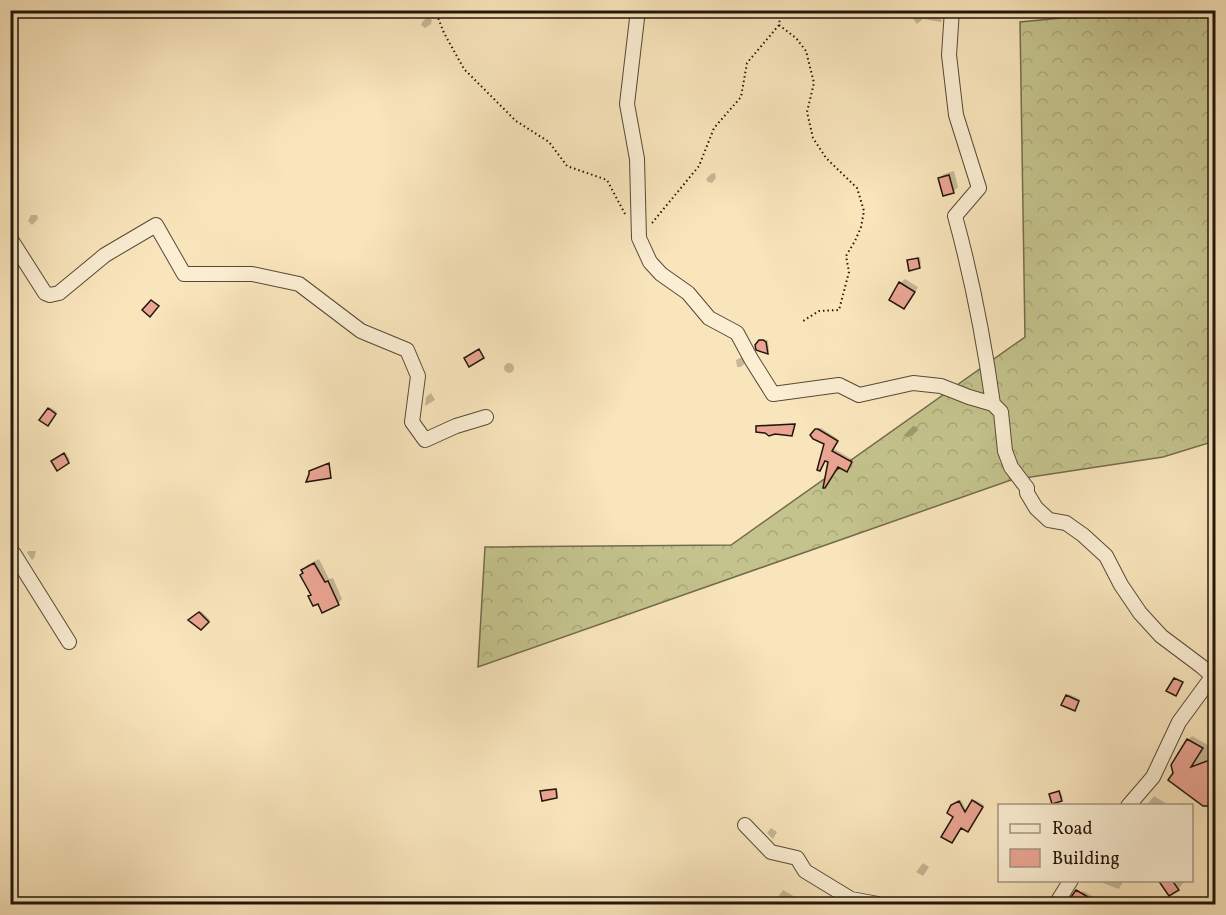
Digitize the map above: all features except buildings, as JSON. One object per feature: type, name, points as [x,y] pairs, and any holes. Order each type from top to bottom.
[{"type":"street","points":[[638,10],[627,104],[637,159],[639,238],[650,262],[661,274],[688,293],[710,318],[737,333],[773,394],[839,385],[859,395],[913,382],[941,386],[993,404],[1001,412],[1005,451],[1011,467],[1027,488],[1027,493],[1036,508],[1049,520],[1066,523],[1106,556],[1121,585],[1140,613],[1161,636],[1214,678],[1179,722],[1153,777],[1130,804]]},
{"type":"street","points":[[952,10],[949,55],[956,115],[979,188],[955,216],[982,327],[993,404]]},
{"type":"street","points":[[10,238],[45,293],[51,295],[59,293],[105,255],[156,225],[184,274],[252,274],[299,284],[361,331],[407,350],[418,376],[412,422],[425,440],[456,426],[486,417]]},
{"type":"street","points":[[10,551],[69,642]]},
{"type":"street","points":[[746,825],[771,852],[798,858],[805,872],[851,899],[878,904]]},
{"type":"street","points":[[1056,904],[1070,882]]},
{"type":"path","points":[[435,10],[444,33],[464,69],[516,121],[549,142],[567,166],[606,180],[628,219]]},
{"type":"path","points":[[639,238],[699,166],[714,128],[741,97],[747,63],[779,25],[781,10]]},
{"type":"path","points":[[779,25],[796,38],[806,51],[814,83],[807,112],[813,138],[826,158],[857,188],[864,211],[861,226],[846,256],[849,272],[839,309],[819,311],[803,321]]},
{"type":"green space","points":[[1133,11],[1215,11],[1215,441],[1163,457],[1011,480],[478,667],[485,547],[731,545],[1025,337],[1020,22]]}]
